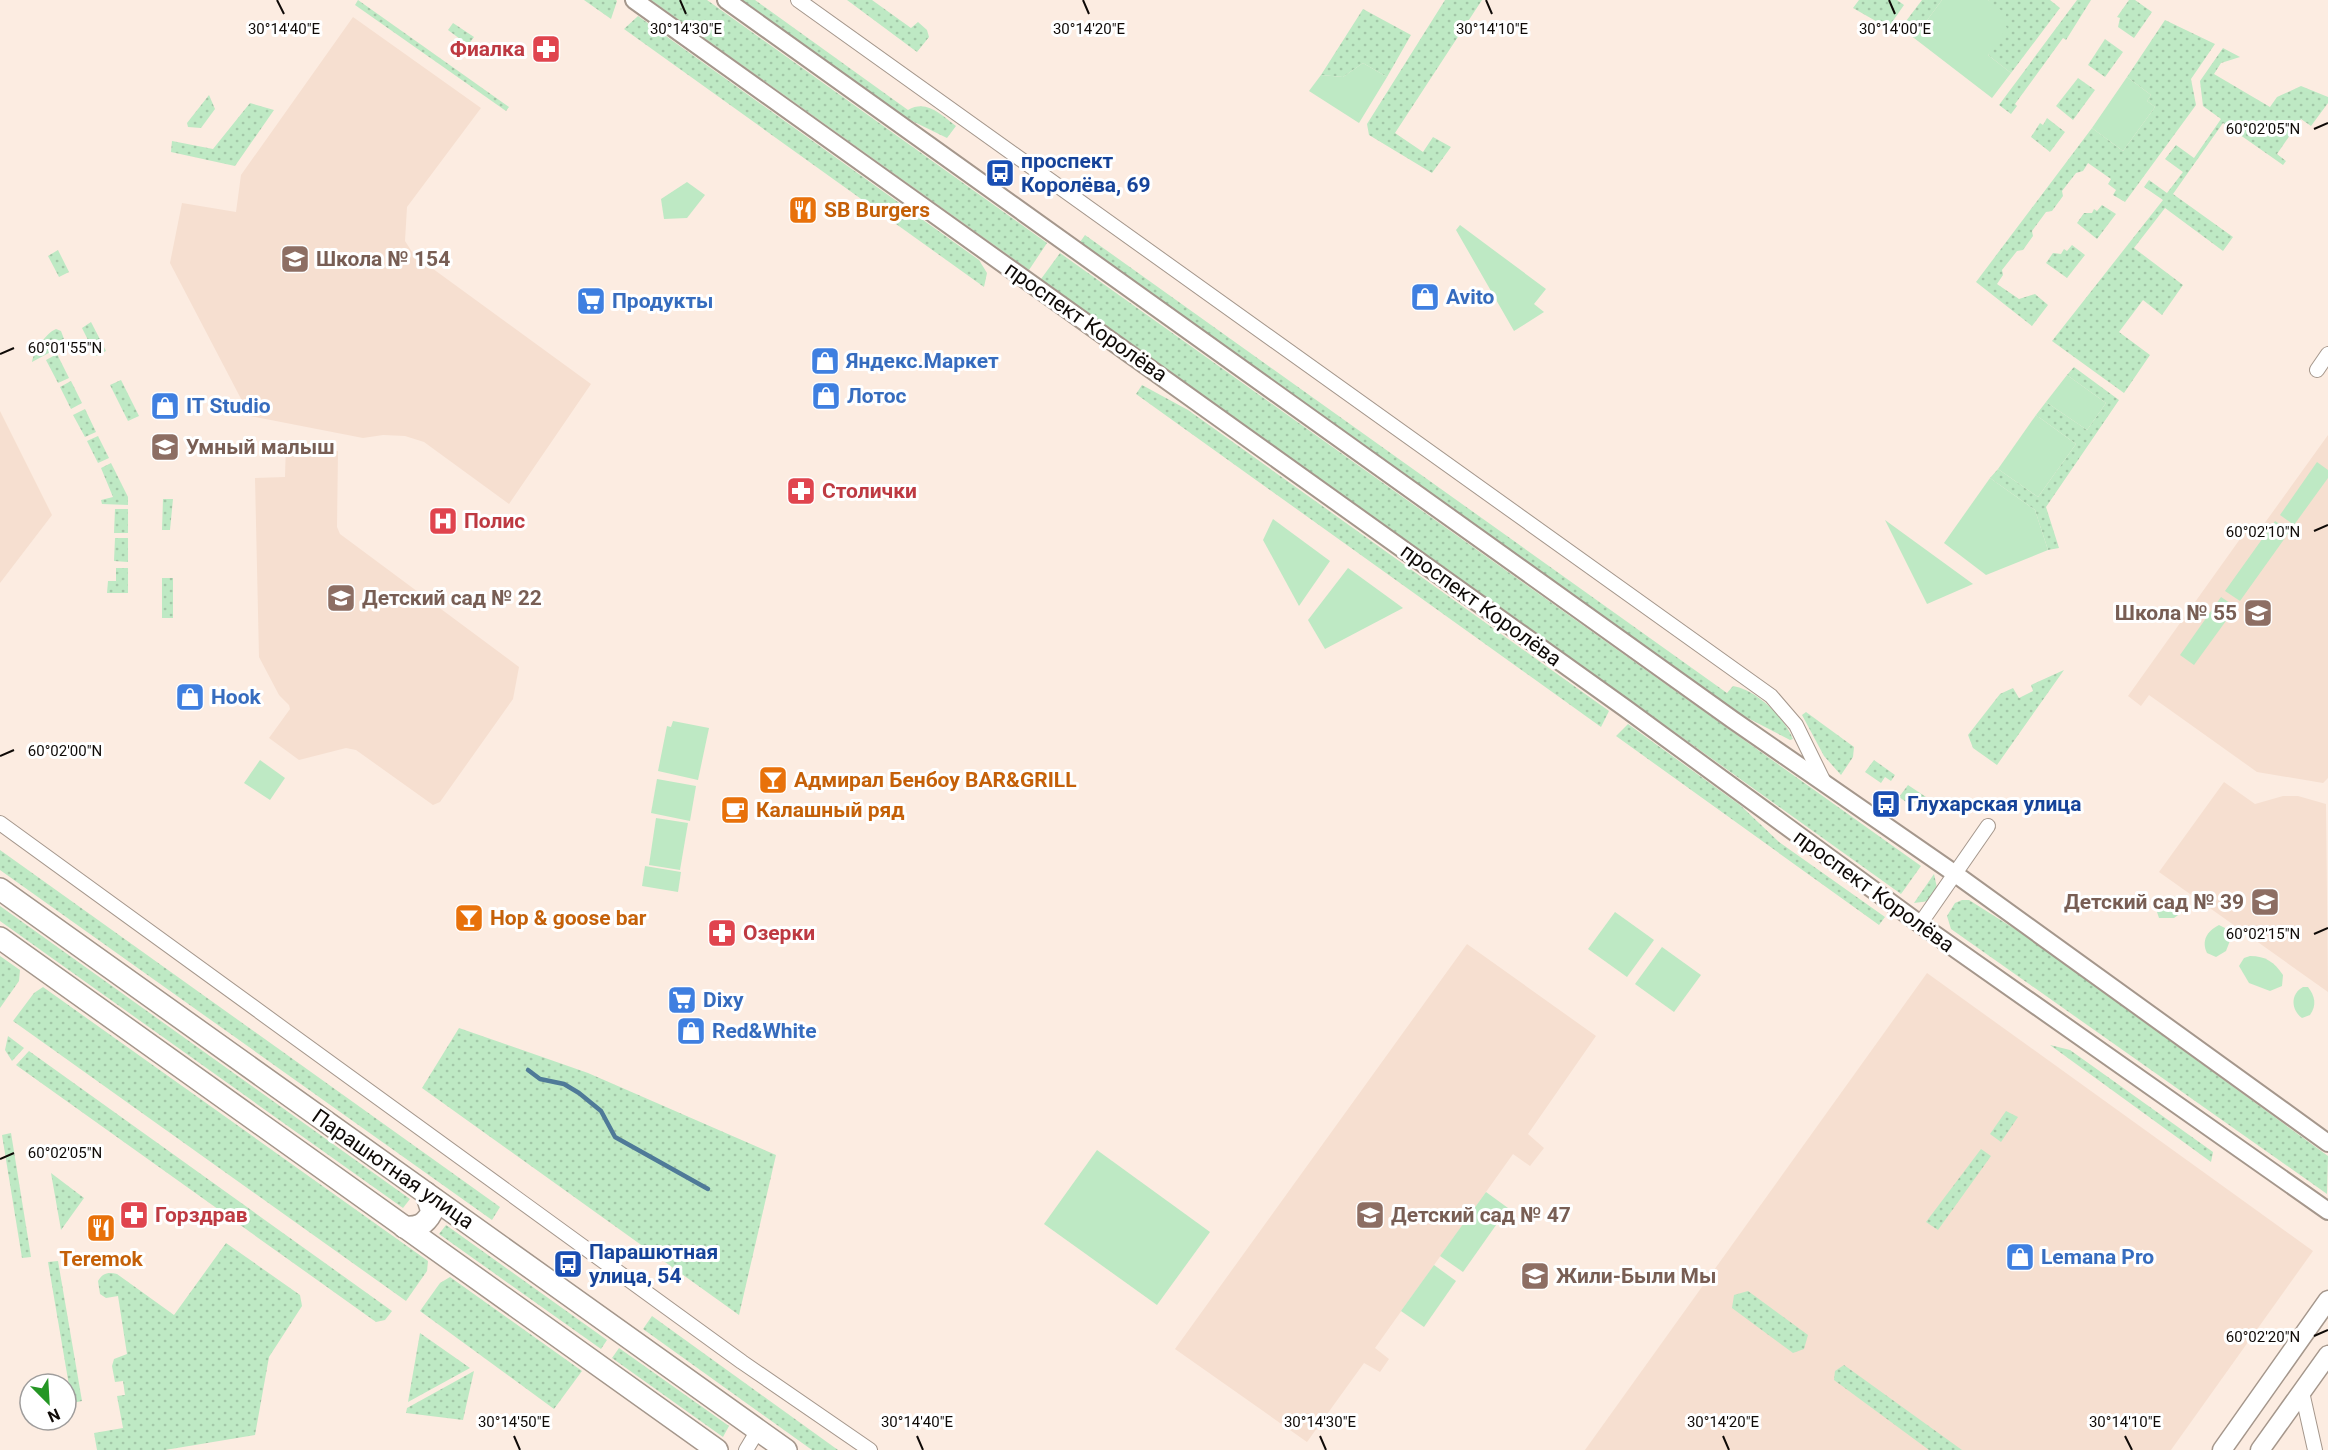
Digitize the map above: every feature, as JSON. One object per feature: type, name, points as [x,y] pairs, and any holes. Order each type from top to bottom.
[{"type":"main road","name":"Парашютная улица","points":[[0,889],[786,1450]]},
{"type":"main road","name":"Парашютная улица","points":[[0,938],[717,1450]]},
{"type":"main road","points":[[404,1227],[414,1228],[428,1220],[432,1212],[426,1193]]},
{"type":"main road","points":[[2222,1449],[2328,1300]]},
{"type":"main road","points":[[2260,1450],[2328,1355]]},
{"type":"street","name":"проспект Королёва","points":[[634,0],[1607,695],[1920,924],[2328,1211]]},
{"type":"street","points":[[726,0],[1733,720],[1954,873],[2328,1143]]},
{"type":"street","points":[[798,0],[1771,696],[1796,725],[1822,780]]},
{"type":"street","points":[[2317,370],[2328,354]]},
{"type":"street","points":[[0,823],[742,1362],[870,1450]]},
{"type":"street","points":[[1920,924],[1988,826]]},
{"type":"street","points":[[2302,1392],[2315,1450]]},
{"type":"street","points":[[746,1450],[758,1430]]},
{"type":"shaded area","name":"Школа № 154","points":[[353,17],[481,108],[407,207],[405,241],[414,255],[591,384],[509,504],[424,442],[405,436],[383,435],[363,438],[250,416],[170,263],[182,203],[236,212],[241,175]]},
{"type":"shaded area","points":[[0,411],[52,515],[0,583]]},
{"type":"shaded area","name":"Школа № 55","points":[[2328,435],[2328,778],[2323,783],[2257,772],[2149,695],[2141,706],[2128,696],[2250,525],[2259,531]]},
{"type":"shaded area","name":"Детский сад № 22","points":[[286,442],[338,451],[337,527],[340,534],[519,667],[513,699],[440,802],[433,805],[356,750],[346,748],[299,760],[269,738],[290,709],[279,695],[259,657],[255,478],[285,477]]},
{"type":"shaded area","name":"Детский сад № 39","points":[[2224,782],[2255,804],[2283,796],[2298,796],[2326,804],[2328,992],[2159,872]]},
{"type":"shaded area","name":"Детский сад № 47","points":[[1467,944],[1596,1036],[1528,1134],[1544,1148],[1530,1166],[1513,1154],[1375,1348],[1389,1359],[1380,1372],[1364,1363],[1307,1442],[1175,1349]]},
{"type":"shaded area","points":[[1927,973],[2313,1251],[2171,1450],[1585,1450]]},
{"type":"green space","points":[[358,0],[509,107],[506,111],[355,5]]},
{"type":"green space","points":[[584,0],[616,0],[611,19]]},
{"type":"green space","points":[[651,0],[707,0],[1047,243],[1029,270]]},
{"type":"green space","points":[[742,0],[755,0],[908,110],[921,106],[928,107],[956,126],[947,138],[904,117]]},
{"type":"green space","points":[[847,0],[872,0],[911,28],[918,22],[927,30],[929,37],[917,52]]},
{"type":"green space","points":[[1445,0],[1482,0],[1395,133],[1423,152],[1433,137],[1451,147],[1432,173],[1369,135],[1367,124]]},
{"type":"green space","points":[[1859,0],[1897,0],[1904,5],[1888,28],[1853,8]]},
{"type":"green space","points":[[1922,0],[1942,0],[1914,38],[1900,29]]},
{"type":"green space","points":[[1942,0],[1988,0],[2006,14],[2004,23],[2007,28],[1988,55],[2011,73],[1992,98],[1914,38]]},
{"type":"green space","points":[[1988,0],[2050,0],[2060,8],[2011,73],[1988,55],[2004,23],[2004,18]]},
{"type":"green space","points":[[2077,0],[2091,0],[2066,40],[2063,38],[2015,104],[2017,106],[2011,114],[1999,105]]},
{"type":"green space","points":[[2129,0],[2135,0],[2152,12],[2134,38],[2118,27],[2120,18],[2117,17]]},
{"type":"green space","points":[[1363,9],[1411,35],[1387,77],[1363,63],[1343,77],[1321,75]]},
{"type":"green space","points":[[638,16],[979,260],[987,273],[984,287],[624,29]]},
{"type":"green space","points":[[2165,20],[2215,44],[2191,79],[2196,105],[2125,202],[2113,195],[2116,190],[2108,184],[2111,179],[2088,163],[2083,171],[2076,173],[2062,191],[2063,196],[2052,211],[2046,212],[2032,231],[2033,236],[2023,250],[2017,251],[2002,270],[2003,275],[1997,284],[2019,299],[2035,294],[2048,305],[2032,326],[1976,282],[2092,128],[2123,151],[2155,107],[2147,101],[2151,95],[2127,77]]},
{"type":"green space","points":[[453,23],[474,37],[468,45],[448,30]]},
{"type":"green space","points":[[2105,39],[2123,52],[2105,77],[2088,65]]},
{"type":"green space","points":[[2223,48],[2240,57],[2221,63],[2214,74],[2270,107],[2277,97],[2301,86],[2328,97],[2328,103],[2311,126],[2301,119],[2277,154],[2286,161],[2283,165],[2223,123],[2173,194],[2233,237],[2223,251],[2165,208],[2134,248],[2183,285],[2162,315],[2143,300],[2119,332],[2150,355],[2124,393],[2052,341],[2163,200],[2144,187],[2149,180],[2167,193],[2183,172],[2165,159],[2176,145],[2194,158],[2221,119],[2203,106],[2200,81]]},
{"type":"green space","points":[[1363,63],[1387,77],[1359,123],[1309,91],[1321,75],[1343,77]]},
{"type":"green space","points":[[2127,77],[2151,95],[2147,101],[2155,107],[2123,151],[2092,128]]},
{"type":"green space","points":[[2078,78],[2095,90],[2073,120],[2056,106]]},
{"type":"green space","points":[[209,95],[215,109],[201,128],[188,127],[187,123]]},
{"type":"green space","points":[[250,103],[274,110],[235,166],[171,152],[172,141],[213,149]]},
{"type":"green space","points":[[2047,118],[2065,132],[2050,152],[2031,137],[2040,123],[2043,125]]},
{"type":"green space","points":[[687,182],[705,195],[687,218],[664,219],[661,199]]},
{"type":"green space","points":[[2102,205],[2116,214],[2097,239],[2077,223],[2084,213],[2092,213],[2094,209],[2097,211]]},
{"type":"green space","points":[[1460,225],[1546,289],[1534,304],[1544,312],[1514,331],[1456,230]]},
{"type":"green space","points":[[1085,235],[1727,693],[1733,686],[1760,699],[1783,722],[1793,739],[1790,740],[1738,713],[1080,242]]},
{"type":"green space","points":[[2072,245],[2085,255],[2067,278],[2046,263],[2053,253],[2061,254],[2064,249],[2067,251]]},
{"type":"green space","points":[[58,250],[69,272],[59,277],[48,256]]},
{"type":"green space","points":[[1060,253],[1921,866],[1901,894],[1041,279]]},
{"type":"green space","points":[[91,322],[106,351],[96,356],[82,328]]},
{"type":"green space","points":[[56,329],[61,331],[64,339],[54,344],[56,349],[32,362],[41,343],[48,334]]},
{"type":"green space","points":[[57,354],[69,378],[58,383],[46,360]]},
{"type":"green space","points":[[2074,367],[2119,400],[2046,507],[2059,548],[2048,550],[2035,510],[1990,478],[1998,469],[2038,497],[2076,444],[2036,415],[2046,402],[2087,430],[2106,403],[2067,375]]},
{"type":"green space","points":[[2067,375],[2106,403],[2087,430],[2046,402]]},
{"type":"green space","points":[[121,380],[139,416],[128,421],[110,385]]},
{"type":"green space","points":[[71,381],[82,403],[71,409],[60,387]]},
{"type":"green space","points":[[1142,385],[1188,410],[1609,711],[1601,727],[1136,394]]},
{"type":"green space","points":[[85,409],[96,432],[85,437],[73,415]]},
{"type":"green space","points":[[2036,415],[2076,444],[2038,497],[1998,469]]},
{"type":"green space","points":[[98,436],[109,458],[98,463],[87,441]]},
{"type":"green space","points":[[2317,462],[2328,470],[2328,478],[2294,525],[2280,515]]},
{"type":"green space","points":[[111,463],[128,497],[128,505],[102,504],[101,500],[113,497],[101,468]]},
{"type":"green space","points":[[1990,478],[2035,510],[2048,550],[1986,575],[1944,543]]},
{"type":"green space","points":[[163,499],[173,499],[170,530],[162,530]]},
{"type":"green space","points":[[115,509],[128,509],[128,533],[114,533]]},
{"type":"green space","points":[[1273,519],[1330,561],[1299,606],[1263,540]]},
{"type":"green space","points":[[1885,520],[1973,584],[1927,604]]},
{"type":"green space","points":[[2275,521],[2290,531],[2240,601],[2225,591]]},
{"type":"green space","points":[[115,538],[128,538],[128,562],[114,561]]},
{"type":"green space","points":[[116,568],[128,568],[128,593],[107,593],[108,581],[116,581]]},
{"type":"green space","points":[[1348,568],[1403,608],[1325,649],[1308,620]]},
{"type":"green space","points":[[162,578],[173,578],[173,618],[162,618]]},
{"type":"green space","points":[[2221,597],[2236,607],[2194,665],[2180,655]]},
{"type":"green space","points":[[2064,670],[1997,765],[1973,748],[1968,735],[2000,694],[2013,688],[2019,698],[2033,691],[2031,685]]},
{"type":"green space","points":[[1806,712],[1854,747],[1853,757],[1841,775],[1824,756],[1802,715]]},
{"type":"green space","points":[[673,721],[709,728],[698,780],[658,771],[667,726],[671,727]]},
{"type":"green space","points":[[1628,724],[1740,805],[1779,842],[1885,917],[1879,925],[1616,736]]},
{"type":"green space","points":[[260,760],[285,778],[270,800],[244,783]]},
{"type":"green space","points":[[1874,760],[1895,775],[1891,781],[1885,777],[1881,783],[1865,772]]},
{"type":"green space","points":[[657,779],[696,786],[690,821],[651,813]]},
{"type":"green space","points":[[1908,785],[1929,799],[1926,804],[1918,799],[1912,806],[1899,797]]},
{"type":"green space","points":[[656,818],[688,823],[680,870],[649,865]]},
{"type":"green space","points":[[0,850],[500,1207],[492,1220],[0,870]]},
{"type":"green space","points":[[645,866],[681,872],[678,892],[642,886]]},
{"type":"green space","points":[[1934,874],[1937,888],[1929,901],[1914,903]]},
{"type":"green space","points":[[2171,896],[2184,899],[2185,910],[2174,918],[2159,918],[2155,906],[2162,899]]},
{"type":"green space","points":[[1969,900],[2029,938],[2328,1156],[2327,1194],[1951,929],[1947,916],[1955,903]]},
{"type":"green space","points":[[0,906],[410,1199],[403,1208],[0,921]]},
{"type":"green space","points":[[1615,912],[1654,940],[1627,977],[1588,949]]},
{"type":"green space","points":[[2219,925],[2227,929],[2231,938],[2226,951],[2216,957],[2207,953],[2205,940],[2208,933]]},
{"type":"green space","points":[[1662,947],[1701,975],[1674,1012],[1635,984]]},
{"type":"green space","points":[[0,956],[20,970],[19,981],[0,1008]]},
{"type":"green space","points":[[2261,957],[2273,963],[2283,975],[2282,986],[2270,991],[2249,983],[2239,966],[2244,958]]},
{"type":"green space","points":[[43,987],[428,1261],[427,1271],[406,1301],[13,1021],[34,993]]},
{"type":"green space","points":[[2303,987],[2308,987],[2310,990],[2314,997],[2314,1004],[2310,1015],[2302,1018],[2294,1007],[2294,998]]},
{"type":"green space","points":[[459,1028],[588,1073],[776,1155],[739,1315],[422,1088]]},
{"type":"green space","points":[[8,1036],[24,1048],[12,1061],[5,1050]]},
{"type":"green space","points":[[2050,1045],[2070,1050],[2213,1152],[2211,1162]]},
{"type":"green space","points":[[29,1051],[392,1311],[385,1320],[376,1322],[16,1065]]},
{"type":"green space","points":[[2006,1111],[2018,1117],[2001,1142],[1990,1134]]},
{"type":"green space","points":[[11,1133],[31,1257],[22,1258],[2,1135]]},
{"type":"green space","points":[[1981,1149],[1991,1156],[1938,1230],[1926,1222]]},
{"type":"green space","points":[[1097,1150],[1210,1232],[1157,1305],[1044,1224]]},
{"type":"green space","points":[[51,1173],[84,1198],[61,1230]]},
{"type":"green space","points":[[1486,1192],[1508,1208],[1463,1272],[1440,1256]]},
{"type":"green space","points":[[446,1225],[607,1340],[601,1349],[439,1234]]},
{"type":"green space","points":[[226,1243],[300,1295],[302,1306],[269,1357],[255,1435],[165,1450],[97,1450],[94,1433],[123,1428],[117,1396],[125,1395],[123,1381],[115,1382],[112,1366],[114,1359],[127,1354],[118,1296],[106,1298],[100,1294],[98,1281],[106,1274],[117,1274],[174,1315]]},
{"type":"green space","points":[[58,1261],[77,1372],[67,1372],[48,1262]]},
{"type":"green space","points":[[1434,1265],[1456,1281],[1424,1327],[1401,1311]]},
{"type":"green space","points":[[450,1277],[582,1371],[554,1409],[420,1311],[440,1283]]},
{"type":"green space","points":[[1748,1291],[1808,1335],[1804,1349],[1793,1353],[1732,1308],[1734,1295]]},
{"type":"green space","points":[[652,1316],[838,1450],[812,1450],[643,1329]]},
{"type":"green space","points":[[420,1333],[470,1368],[408,1402]]},
{"type":"green space","points":[[619,1348],[729,1426],[723,1437],[612,1358]]},
{"type":"green space","points":[[1844,1365],[1962,1450],[1929,1450],[1834,1380],[1835,1371]]},
{"type":"green space","points":[[474,1371],[463,1420],[406,1413],[407,1408]]},
{"type":"green space","points":[[78,1378],[82,1401],[78,1402]]},
{"type":"waterway","points":[[528,1070],[540,1079],[564,1084],[579,1093],[601,1111],[615,1137],[708,1189]]},
{"type":"place","name":"Фиалка","points":[[546,49]]},
{"type":"place","name":"проспект Королёва, 69","points":[[1000,173]]},
{"type":"place","name":"SB Burgers","points":[[803,210]]},
{"type":"place","name":"Школа № 154","points":[[295,259]]},
{"type":"place","name":"Avito","points":[[1425,297]]},
{"type":"place","name":"Продукты","points":[[591,301]]},
{"type":"place","name":"Яндекс.Маркет","points":[[825,361]]},
{"type":"place","name":"Лотос","points":[[826,396]]},
{"type":"place","name":"IT Studio","points":[[165,406]]},
{"type":"place","name":"Умный малыш","points":[[165,447]]},
{"type":"place","name":"Столички","points":[[801,491]]},
{"type":"place","name":"Полис","points":[[443,521]]},
{"type":"place","name":"Детский сад № 22","points":[[341,598]]},
{"type":"place","name":"Школа № 55","points":[[2258,613]]},
{"type":"place","name":"Hook","points":[[190,697]]},
{"type":"place","name":"Адмирал Бенбоу BAR&GRILL","points":[[773,780]]},
{"type":"place","name":"Глухарская улица","points":[[1886,804]]},
{"type":"place","name":"Калашный ряд","points":[[735,810]]},
{"type":"place","name":"Детский сад № 39","points":[[2265,902]]},
{"type":"place","name":"Hop & goose bar","points":[[469,918]]},
{"type":"place","name":"Озерки","points":[[722,933]]},
{"type":"place","name":"Dixy","points":[[682,1000]]},
{"type":"place","name":"Red&White","points":[[691,1031]]},
{"type":"place","name":"Горздрав","points":[[134,1215]]},
{"type":"place","name":"Детский сад № 47","points":[[1370,1215]]},
{"type":"place","name":"Teremok","points":[[101,1228]]},
{"type":"place","name":"Lemana Pro","points":[[2020,1257]]},
{"type":"place","name":"Парашютная улица, 54","points":[[568,1264]]},
{"type":"place","name":"Жили-Были Мы","points":[[1535,1276]]}]
